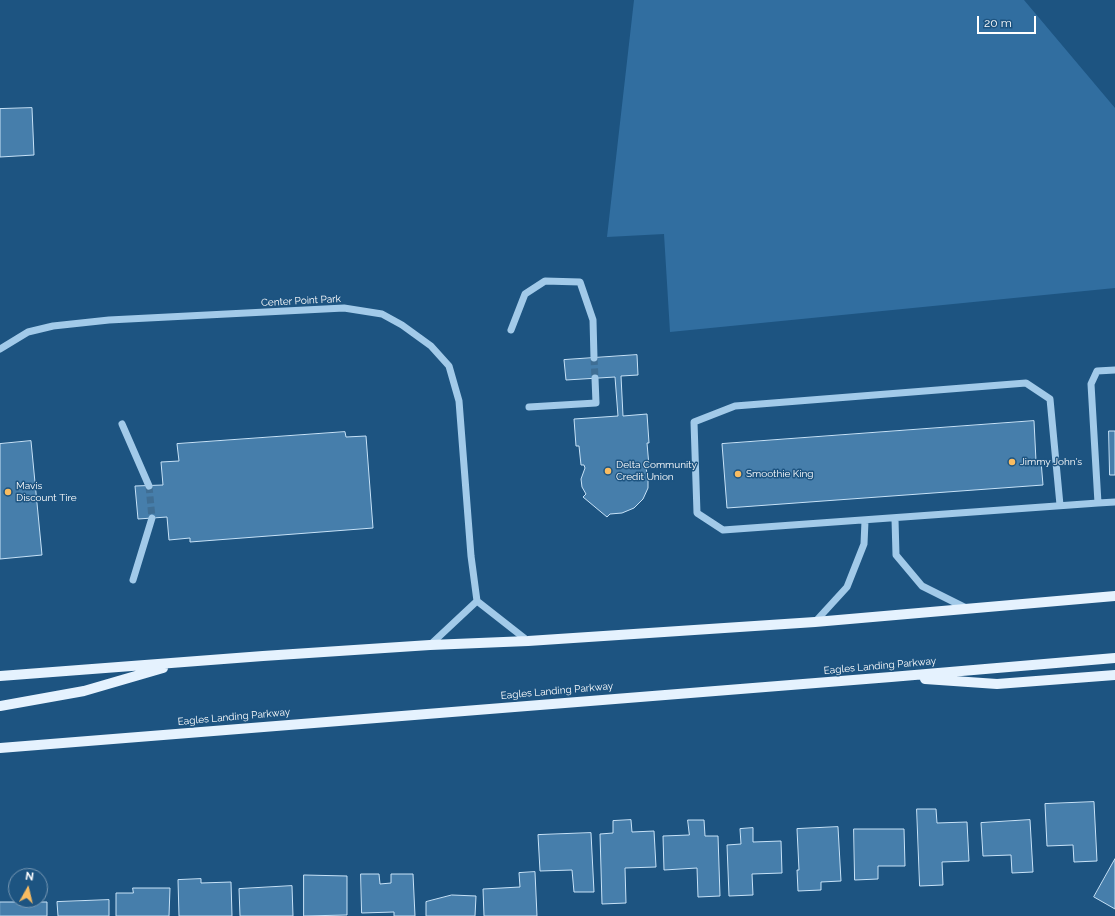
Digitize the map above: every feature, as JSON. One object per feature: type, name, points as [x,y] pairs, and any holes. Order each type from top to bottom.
[{"type":"main road","points":[[0,676],[263,656],[430,645],[528,641],[815,622],[1115,596]]},
{"type":"main road","name":"Eagles Landing Parkway","points":[[0,748],[1115,658]]},
{"type":"main road","points":[[0,706],[84,691],[184,662]]},
{"type":"main road","points":[[891,677],[996,684],[1115,676]]},
{"type":"street","points":[[511,330],[525,294],[545,281],[580,282],[593,320],[594,358]]},
{"type":"street","name":"Center Point Park","points":[[0,349],[28,332],[53,326],[109,320],[344,308],[382,314],[402,325],[431,346],[449,366],[458,401],[471,556],[477,601]]},
{"type":"street","points":[[1098,503],[1091,384],[1097,371],[1115,370]]},
{"type":"street","points":[[529,407],[596,403],[595,378]]},
{"type":"street","points":[[1060,505],[1050,399],[1026,383],[735,406],[694,422],[697,513],[723,530],[895,519],[1060,505],[1115,502]]},
{"type":"street","points":[[122,424],[149,486]]},
{"type":"street","points":[[133,580],[152,518]]},
{"type":"street","points":[[895,519],[896,555],[922,586],[966,608]]},
{"type":"street","points":[[815,622],[847,587],[864,544],[865,521]]},
{"type":"street","points":[[430,645],[477,601],[528,641]]},
{"type":"shaded area","points":[[634,0],[1024,0],[1115,108],[1115,288],[670,332],[664,234],[607,237]]},
{"type":"building","points":[[32,108],[34,155],[0,157],[0,109]]},
{"type":"building","points":[[637,355],[638,375],[621,376],[623,416],[647,414],[649,466],[646,467],[648,488],[643,499],[634,508],[622,513],[610,514],[607,517],[583,497],[586,494],[582,487],[581,479],[585,468],[584,465],[581,465],[579,446],[576,446],[574,419],[618,416],[615,377],[566,380],[564,360]]},
{"type":"building","points":[[1034,421],[1036,461],[1041,461],[1043,485],[727,508],[722,444]]},
{"type":"building","points":[[1109,431],[1115,431],[1115,475],[1110,475]]},
{"type":"building","points":[[345,432],[346,437],[366,436],[373,528],[190,542],[190,538],[169,540],[167,517],[138,519],[135,486],[163,485],[161,462],[179,461],[177,444]]},
{"type":"building","points":[[31,441],[42,555],[0,559],[0,444]]},
{"type":"building","points":[[1094,802],[1097,861],[1074,862],[1073,845],[1047,846],[1045,804]]},
{"type":"building","points":[[917,809],[936,809],[937,823],[967,822],[969,861],[942,862],[943,885],[920,886]]},
{"type":"building","points":[[631,820],[632,832],[654,831],[656,867],[625,868],[626,903],[602,904],[600,834],[613,833],[613,821]]},
{"type":"building","points":[[688,820],[704,820],[705,836],[718,836],[720,896],[698,897],[697,868],[664,870],[663,836],[689,835]]},
{"type":"building","points":[[1030,820],[1033,872],[1012,873],[1011,855],[983,856],[981,823]]},
{"type":"building","points":[[838,827],[841,881],[821,882],[821,890],[798,891],[797,870],[799,870],[797,829]]},
{"type":"building","points":[[753,828],[753,842],[781,841],[782,873],[752,874],[753,895],[729,896],[727,845],[741,844],[740,829]]},
{"type":"building","points":[[854,829],[904,829],[905,866],[878,866],[878,879],[855,880]]},
{"type":"building","points":[[591,833],[594,892],[574,892],[572,870],[540,871],[538,835]]},
{"type":"building","points":[[1115,859],[1115,909],[1094,897]]},
{"type":"building","points":[[535,872],[537,916],[484,916],[483,889],[520,887],[519,873]]},
{"type":"building","points":[[361,874],[379,874],[380,884],[391,883],[391,874],[413,874],[415,916],[394,916],[394,912],[362,913]]},
{"type":"building","points":[[304,875],[347,876],[347,915],[304,916]]},
{"type":"building","points":[[201,879],[201,883],[231,882],[232,916],[179,916],[178,880]]},
{"type":"building","points":[[292,886],[293,916],[240,916],[239,889]]},
{"type":"building","points":[[133,888],[170,888],[169,916],[116,916],[116,893],[133,893]]},
{"type":"building","points":[[452,895],[476,896],[475,916],[426,916],[426,902]]},
{"type":"building","points":[[109,900],[109,916],[58,916],[57,902]]},
{"type":"building","points":[[0,902],[8,902],[8,908],[47,908],[47,916],[0,916]]},
{"type":"tunnel","points":[[594,358],[595,378]]},
{"type":"tunnel","points":[[149,486],[152,518]]},
{"type":"place","name":"Jimmy John's","points":[[1012,462]]},
{"type":"place","name":"Delta Community Credit Union","points":[[608,471]]},
{"type":"place","name":"Smoothie King","points":[[738,474]]},
{"type":"place","name":"Mavis Discount Tire","points":[[8,492]]}]
